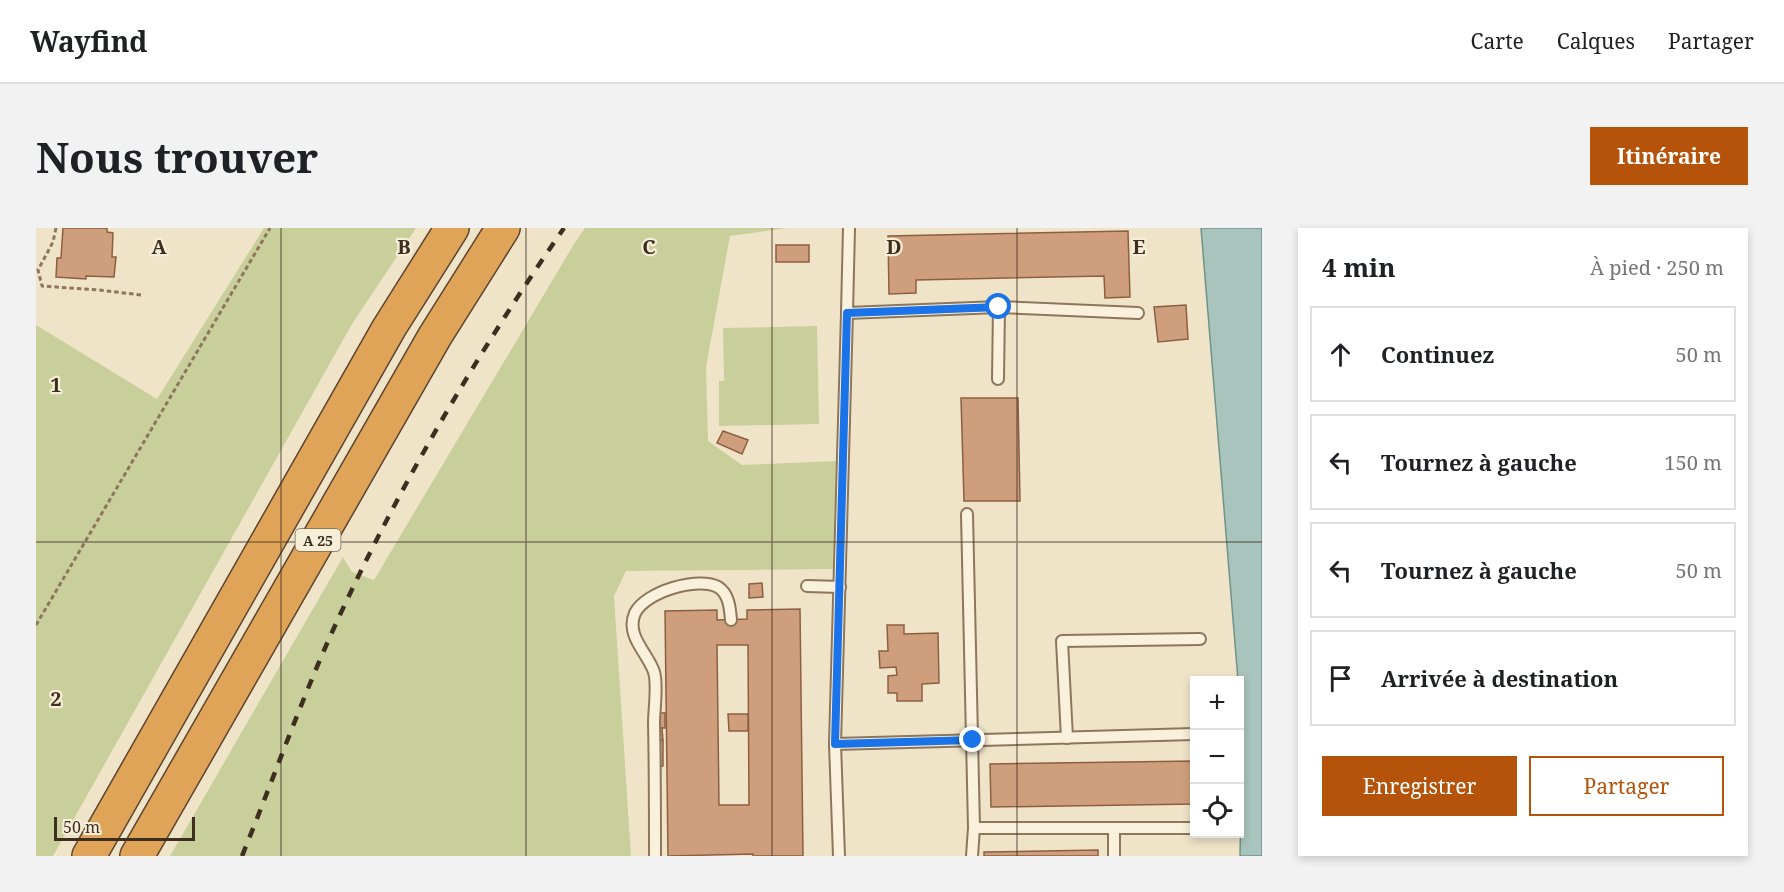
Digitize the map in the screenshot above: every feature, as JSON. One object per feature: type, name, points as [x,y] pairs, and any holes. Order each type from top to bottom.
[{"type":"highway","name":"A 25","points":[[89,856],[389,328],[452,228]]},
{"type":"highway","name":"A 25","points":[[138,856],[435,336],[504,228]]},
{"type":"lane","points":[[839,856],[835,744],[849,228]]},
{"type":"lane","points":[[847,313],[999,307],[1138,313]]},
{"type":"lane","points":[[999,307],[999,379]]},
{"type":"lane","points":[[967,513],[973,740],[972,856]]},
{"type":"lane","points":[[655,856],[654,673],[636,641],[633,625],[636,613],[650,597],[675,587],[697,583],[718,587],[730,603],[731,620]]},
{"type":"lane","points":[[807,586],[840,587]]},
{"type":"lane","points":[[1067,738],[1062,641],[1200,639]]},
{"type":"lane","points":[[835,744],[1190,734]]},
{"type":"lane","points":[[974,828],[1190,828]]},
{"type":"lane","points":[[1114,828],[1114,856]]},
{"type":"path","points":[[56,228],[53,242],[38,270],[42,286],[141,296]]},
{"type":"path","points":[[36,625],[270,228]]},
{"type":"green space","points":[[264,228],[416,228],[352,324],[53,856],[36,856],[36,325],[157,399]]},
{"type":"green space","points":[[585,228],[787,228],[730,236],[706,367],[708,441],[742,465],[836,461],[833,569],[626,571],[614,596],[631,856],[170,856],[343,557],[352,572],[374,580]]},
{"type":"green space","points":[[817,326],[819,424],[719,426],[719,381],[724,381],[723,328]]},
{"type":"water","points":[[1201,228],[1262,228],[1262,856],[1240,856],[1240,838],[1244,838],[1244,676],[1238,676]]},
{"type":"building","points":[[63,228],[107,228],[107,232],[113,233],[112,257],[116,257],[114,277],[86,276],[86,279],[56,277],[57,258],[61,258]]},
{"type":"building","points":[[1128,231],[1130,297],[1105,298],[1104,276],[916,280],[916,293],[889,294],[888,236]]},
{"type":"building","points":[[776,245],[809,245],[809,262],[776,262]]},
{"type":"building","points":[[1186,305],[1188,339],[1158,342],[1154,307]]},
{"type":"building","points":[[961,398],[1018,398],[1020,501],[964,501]]},
{"type":"building","points":[[723,431],[748,440],[742,454],[717,443]]},
{"type":"building","points":[[762,583],[763,597],[749,598],[749,584]]},
{"type":"building","points":[[800,609],[803,856],[753,856],[753,854],[668,856],[665,611],[717,610],[717,620],[747,619],[747,610]],"holes":[[[717,645],[748,645],[749,805],[719,805]]]},
{"type":"building","points":[[887,625],[904,625],[904,634],[938,633],[939,683],[922,684],[922,701],[897,701],[897,693],[888,693],[888,676],[897,675],[896,667],[880,668],[879,651],[888,651]]},
{"type":"building","points":[[658,713],[665,713],[665,728],[658,728]]},
{"type":"building","points":[[728,714],[748,714],[748,731],[729,731]]},
{"type":"building","points":[[658,728],[662,728],[663,741],[659,738]]},
{"type":"building","points":[[659,738],[663,741],[663,766],[659,767]]},
{"type":"building","points":[[1190,761],[1190,804],[991,807],[990,764]]},
{"type":"building","points":[[1098,850],[1098,856],[984,856],[984,852]]},
{"type":"railway","points":[[242,856],[319,663],[347,600],[395,504],[476,363],[564,228]]},
{"type":"route","points":[[973,740],[835,744],[847,313],[999,307]]}]
